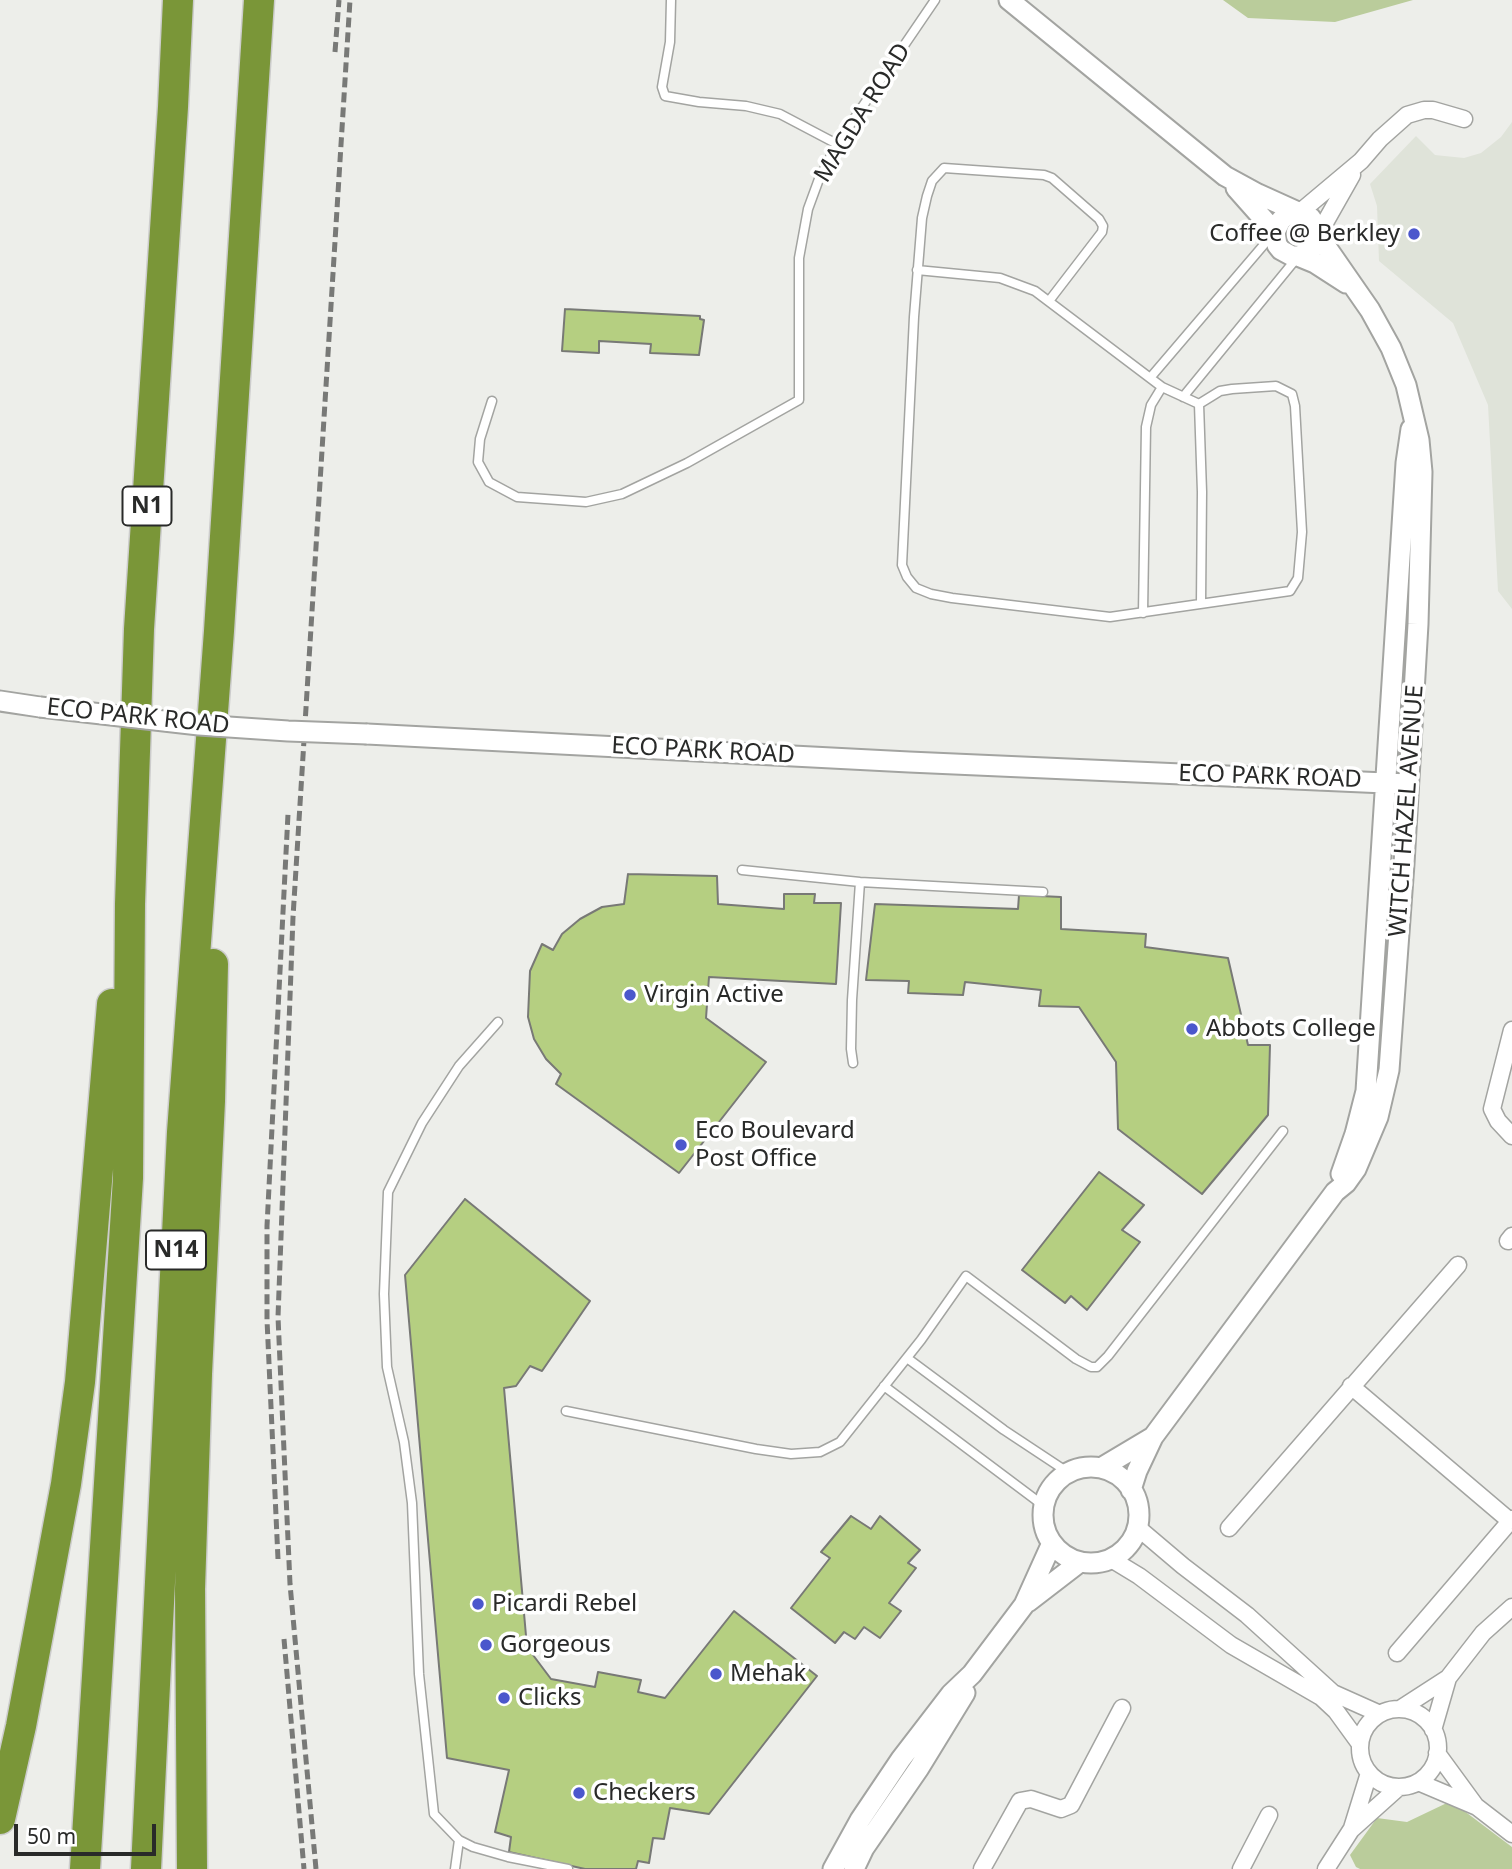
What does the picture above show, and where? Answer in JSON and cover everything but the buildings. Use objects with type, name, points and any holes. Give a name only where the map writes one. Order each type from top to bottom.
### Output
[{"type":"highway","name":"N1","points":[[130,904],[139,629],[178,0]]},
{"type":"highway","points":[[192,1869],[190,1589],[210,1101],[219,631],[259,0]]},
{"type":"highway","name":"N14","points":[[146,1869],[182,1132],[219,631]]},
{"type":"highway","points":[[0,1819],[21,1726],[66,1484],[78,1395],[114,973],[130,904]]},
{"type":"highway","name":"N14","points":[[86,1869],[128,1178],[130,904]]},
{"type":"highway","points":[[0,1787],[21,1726]]},
{"type":"street","points":[[1009,0],[1225,176],[1275,232]]},
{"type":"street","points":[[1361,161],[1318,235],[1314,247],[1298,256],[1281,250],[1275,238],[1281,220],[1298,213],[1361,161],[1397,123],[1414,112],[1433,110],[1464,119]]},
{"type":"street","points":[[1225,176],[1311,218],[1318,235]]},
{"type":"street","name":"WITCH HAZEL AVENUE","points":[[1132,1490],[1137,1471],[1153,1437],[1335,1192],[1346,1183],[1365,1150],[1387,1083],[1392,1048],[1408,783],[1423,499],[1421,453],[1406,385],[1391,348],[1318,235]]},
{"type":"street","name":"WITCH HAZEL AVENUE","points":[[1298,256],[1315,263],[1357,292]]},
{"type":"street","name":"WITCH HAZEL AVENUE","points":[[1335,1192],[1366,1091],[1406,463],[1413,417]]},
{"type":"street","name":"ECO PARK ROAD","points":[[0,701],[199,724],[367,734],[909,762],[1408,783]]},
{"type":"street","points":[[1512,1030],[1492,1109],[1498,1121],[1512,1136]]},
{"type":"street","points":[[1229,1528],[1458,1265]]},
{"type":"street","points":[[1351,1386],[1511,1520],[1397,1653]]},
{"type":"street","name":"WITCH HAZEL AVENUE","points":[[1101,1468],[1153,1437]]},
{"type":"street","points":[[1085,1468],[1101,1468],[1113,1473],[1132,1490],[1138,1508],[1137,1527],[1132,1540],[1123,1551],[1111,1559],[1080,1562],[1060,1552],[1046,1532],[1044,1506],[1049,1492],[1069,1473],[1085,1468]]},
{"type":"street","points":[[1137,1527],[1247,1615],[1333,1693],[1380,1714]]},
{"type":"street","points":[[833,1869],[860,1820],[901,1759],[951,1694],[972,1674],[1024,1605],[1052,1543]]},
{"type":"street","points":[[1111,1559],[1139,1576],[1231,1645],[1321,1697],[1336,1711],[1360,1744]]},
{"type":"street","points":[[1024,1605],[1080,1562]]},
{"type":"street","points":[[1399,1787],[1377,1781],[1363,1764],[1360,1744],[1366,1726],[1380,1714],[1400,1709],[1448,1678],[1483,1633],[1512,1607]]},
{"type":"street","points":[[854,1869],[864,1848],[964,1696],[972,1674]]},
{"type":"street","points":[[1448,1678],[1433,1730],[1437,1753],[1476,1807]]},
{"type":"street","points":[[982,1869],[1020,1801],[1031,1799],[1061,1809],[1071,1805],[1122,1708]]},
{"type":"street","points":[[1400,1709],[1420,1715],[1433,1730]]},
{"type":"street","points":[[1326,1869],[1352,1830],[1399,1787],[1418,1782],[1431,1770],[1437,1753]]},
{"type":"street","points":[[1352,1830],[1368,1773]]},
{"type":"street","points":[[1418,1782],[1476,1807],[1512,1834]]},
{"type":"street","points":[[1241,1869],[1269,1815]]},
{"type":"lane","points":[[671,0],[670,42],[662,87],[665,96],[746,106],[780,114],[838,144]]},
{"type":"lane","name":"MAGDA ROAD","points":[[492,401],[480,439],[478,462],[489,482],[517,496],[586,502],[633,489],[687,463],[799,400],[797,366],[800,242],[808,209],[825,166],[838,144],[935,0]]},
{"type":"lane","points":[[1049,301],[1102,232],[1103,226],[1099,219],[1058,181],[1044,175],[944,168],[932,181],[927,197],[917,270],[902,565],[916,589],[941,596],[1110,617],[1290,591],[1298,578],[1303,532],[1292,394],[1276,386],[1232,389],[1220,391],[1199,404]]},
{"type":"lane","points":[[1150,378],[1275,232]]},
{"type":"lane","points":[[1183,397],[1298,256]]},
{"type":"lane","points":[[917,270],[1000,278],[1035,290],[1162,387],[1199,404]]},
{"type":"lane","points":[[1143,613],[1146,427],[1151,405],[1162,387]]},
{"type":"lane","points":[[1199,404],[1202,492],[1201,603]]},
{"type":"lane","points":[[742,870],[860,881],[1043,892]]},
{"type":"lane","points":[[853,1063],[852,1000],[860,881]]},
{"type":"lane","points":[[498,1022],[459,1066],[422,1123],[388,1192],[384,1294],[387,1367],[404,1441],[412,1503],[419,1674],[434,1814],[459,1840],[508,1857],[568,1869]]},
{"type":"lane","points":[[566,1411],[756,1449],[791,1454],[820,1452],[840,1442],[907,1358],[966,1276],[1076,1359],[1091,1367],[1100,1365],[1283,1131]]},
{"type":"lane","points":[[907,1358],[1004,1430],[1069,1473]]},
{"type":"lane","points":[[884,1386],[1044,1506]]},
{"type":"lane","points":[[455,1869],[459,1840]]},
{"type":"shaded area","points":[[1512,122],[1512,609],[1498,591],[1488,405],[1453,323],[1379,261],[1377,206],[1370,184],[1416,136],[1435,155],[1464,158],[1481,153],[1501,137]]},
{"type":"green space","points":[[1223,0],[1413,0],[1335,22],[1248,18]]},
{"type":"green space","points":[[1451,1801],[1512,1847],[1512,1869],[1356,1867],[1350,1855],[1377,1818],[1407,1822]]},
{"type":"railway","points":[[335,52],[339,0]]},
{"type":"railway","points":[[316,1869],[290,1584],[278,1317],[293,917],[350,0]]},
{"type":"railway","points":[[278,1559],[267,1320],[267,1226],[288,814]]},
{"type":"railway","points":[[284,1639],[304,1869]]},
{"type":"place","name":"Coffee @ Berkley","points":[[1414,234]]},
{"type":"place","name":"Virgin Active","points":[[630,995]]},
{"type":"place","name":"Abbots College","points":[[1192,1029]]},
{"type":"place","name":"Eco Boulevard Post Office","points":[[681,1145]]},
{"type":"place","name":"Picardi Rebel","points":[[478,1604]]},
{"type":"place","name":"Gorgeous","points":[[486,1645]]},
{"type":"place","name":"Mehak","points":[[716,1674]]},
{"type":"place","name":"Clicks","points":[[504,1698]]},
{"type":"place","name":"Checkers","points":[[579,1793]]}]
